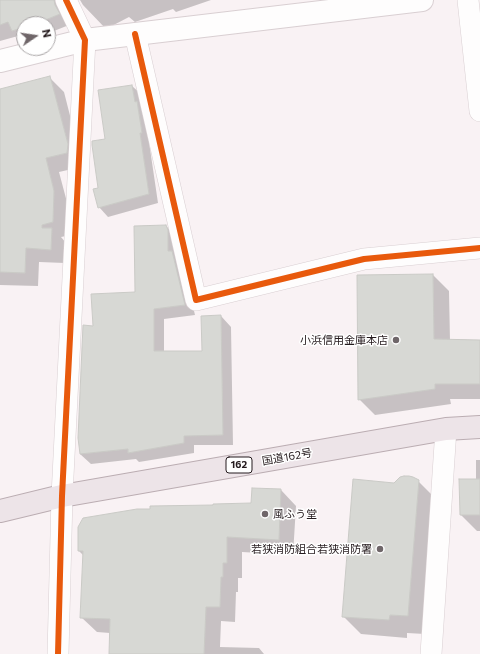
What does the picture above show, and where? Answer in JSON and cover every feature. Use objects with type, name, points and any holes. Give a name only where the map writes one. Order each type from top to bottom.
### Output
[{"type":"highway","name":"国道162号","points":[[0,511],[62,496],[446,429],[480,427]]},
{"type":"street","points":[[58,654],[62,496],[85,40],[66,0]]},
{"type":"street","points":[[0,61],[85,40],[422,0]]},
{"type":"street","points":[[468,0],[480,111]]},
{"type":"street","points":[[135,34],[196,300],[364,259],[480,248]]},
{"type":"street","points":[[431,654],[446,429]]},
{"type":"building","points":[[0,0],[54,0],[60,14],[55,16],[16,16],[16,30],[12,31],[8,22],[0,25]]},
{"type":"building","points":[[50,76],[68,144],[67,153],[46,158],[54,191],[53,222],[42,225],[42,228],[52,228],[51,250],[26,248],[25,273],[0,272],[0,89]]},
{"type":"building","points":[[132,85],[135,102],[137,101],[142,133],[140,133],[149,194],[98,208],[93,189],[98,188],[92,141],[105,139],[98,90]]},
{"type":"building","points":[[166,225],[168,230],[168,251],[172,251],[185,305],[154,309],[154,351],[202,351],[201,316],[221,315],[223,435],[184,436],[184,443],[128,453],[128,449],[80,454],[78,438],[83,325],[93,326],[91,294],[135,292],[134,226]]},
{"type":"building","name":"小浜信用金庫本店","points":[[433,274],[434,339],[480,340],[480,384],[435,384],[435,389],[358,400],[357,275]]},
{"type":"building","name":"若狭消防組合若狭消防署","points":[[400,477],[413,477],[419,480],[408,616],[390,615],[389,620],[342,617],[353,479],[394,483]]},
{"type":"building","points":[[459,479],[480,479],[480,515],[460,515]]},
{"type":"building","points":[[252,488],[281,489],[279,540],[227,537],[227,563],[223,563],[220,607],[206,607],[204,654],[109,654],[110,619],[80,618],[83,551],[78,551],[78,527],[83,518],[137,509],[150,509],[150,506],[251,503]]},
{"type":"cycle path","points":[[58,654],[62,496],[85,40],[66,0]]},
{"type":"cycle path","points":[[135,34],[196,300],[364,259],[480,248]]},
{"type":"place","name":"小浜信用金庫本店","points":[[396,340]]},
{"type":"place","name":"風ふう堂","points":[[265,514]]},
{"type":"place","name":"若狭消防組合若狭消防署","points":[[380,549]]}]
